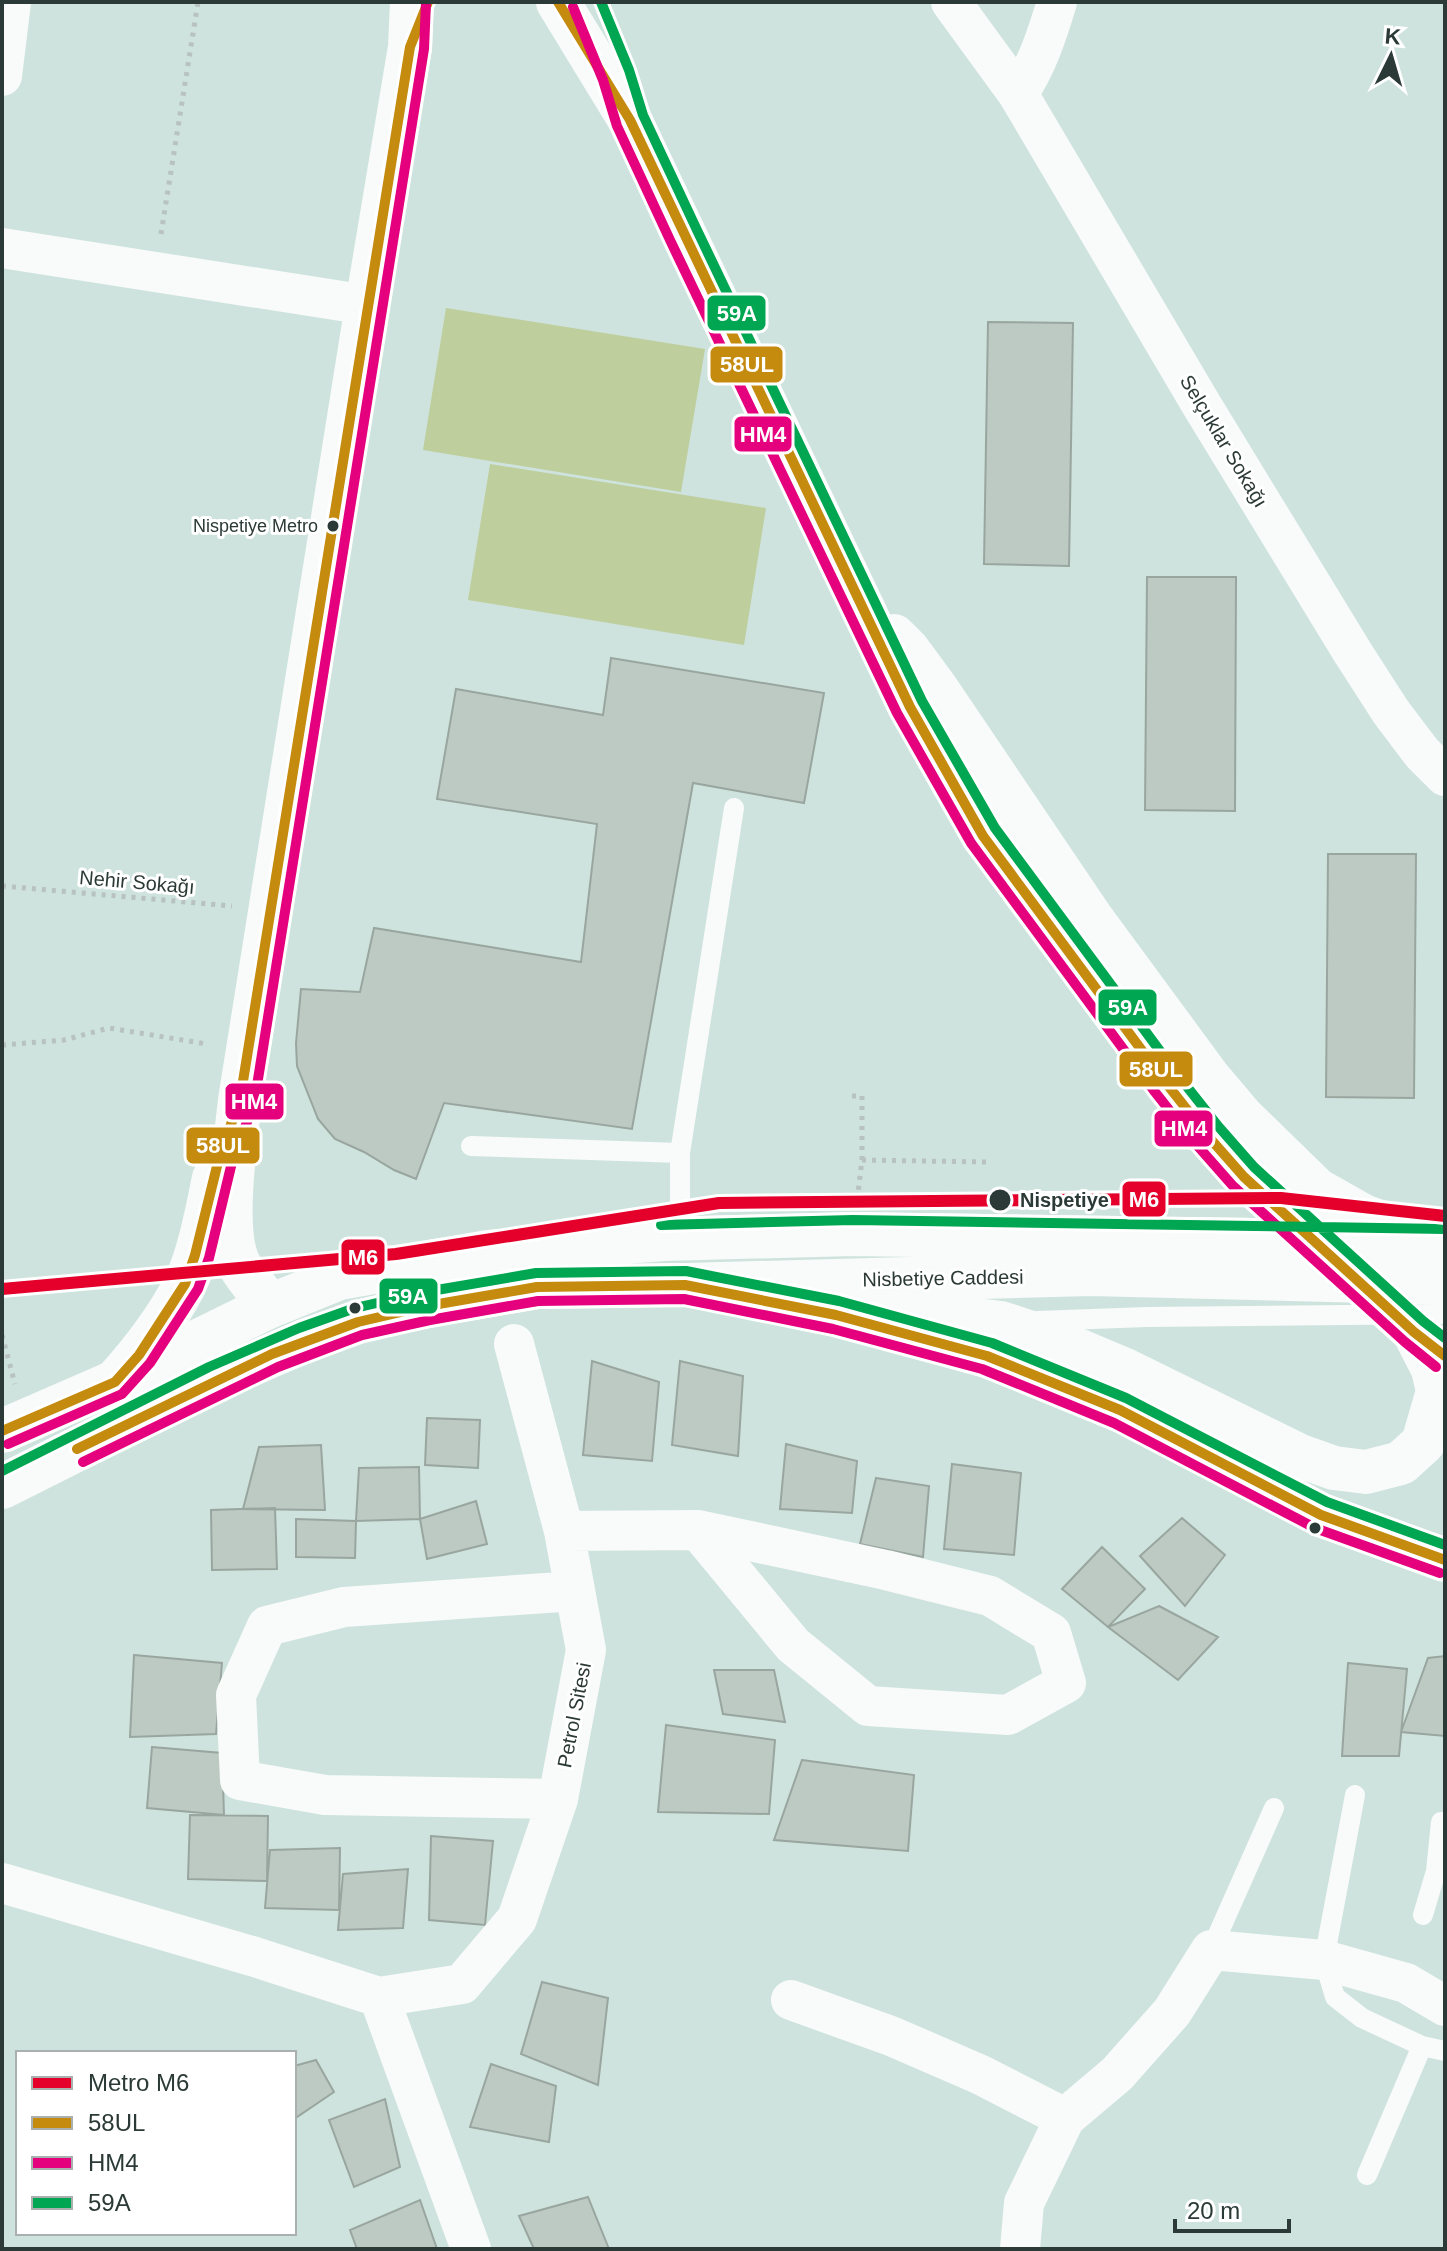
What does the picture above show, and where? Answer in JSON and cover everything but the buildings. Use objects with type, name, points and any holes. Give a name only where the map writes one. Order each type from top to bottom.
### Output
[{"type":"main road","points":[[305,1341],[270,1306],[240,1267],[230,1234],[233,1171],[240,1100],[270,909],[410,47],[412,2]]},
{"type":"main road","points":[[410,47],[428,2]]},
{"type":"main road","points":[[558,2],[630,120],[910,707],[983,836],[1157,1071],[1244,1177],[1435,1334],[1433,1369],[1438,1391],[1423,1443],[1401,1463],[1366,1472],[1334,1468],[1300,1456],[1125,1370],[1061,1343],[1001,1323],[685,1285]]},
{"type":"main road","points":[[586,2],[616,75],[630,120]]},
{"type":"main road","points":[[859,600],[908,650],[1092,919],[1209,1078],[1242,1117],[1317,1190],[1363,1216],[1443,1246]]},
{"type":"main road","points":[[115,1382],[139,1355],[185,1284],[220,1154],[240,1100]]},
{"type":"main road","name":"Nisbetiye Caddesi","points":[[2,1431],[115,1382],[270,1306],[339,1278],[488,1252],[680,1239],[853,1234],[1443,1246]]},
{"type":"main road","name":"Nisbetiye Caddesi","points":[[2,1487],[215,1380],[305,1341],[358,1322],[427,1306],[537,1287],[1090,1274],[1443,1246]]},
{"type":"main road","points":[[685,1285],[836,1315],[987,1356],[1120,1410],[1321,1515],[1445,1560]]},
{"type":"street","points":[[2,76],[11,2]]},
{"type":"street","name":"Selçuklar Sokağı","points":[[951,2],[1018,94],[1193,391],[1353,653],[1391,712],[1422,753],[1445,776]]},
{"type":"street","points":[[1018,94],[1030,77],[1044,46],[1057,2]]},
{"type":"street","points":[[2,248],[367,305]]},
{"type":"street","name":"Petrol Sitesi","points":[[2,1883],[379,1997],[462,1984],[517,1919],[558,1799],[586,1650],[564,1531],[514,1344]]},
{"type":"street","points":[[564,1531],[698,1530],[886,1570],[990,1596],[1051,1633],[1066,1683],[1008,1715],[868,1706],[793,1645],[698,1530]]},
{"type":"street","points":[[558,1799],[325,1795],[240,1780],[236,1695],[267,1626],[344,1607],[575,1591]]},
{"type":"street","points":[[1020,2249],[1024,2203],[1065,2118],[1117,2074],[1172,2012],[1211,1950],[1324,1960],[1406,1983],[1444,2001]]},
{"type":"street","points":[[379,1997],[471,2249]]},
{"type":"street","points":[[791,2000],[891,2036],[981,2075],[1065,2118]]},
{"type":"lane","points":[[680,1239],[680,1153],[734,808]]},
{"type":"lane","points":[[471,1146],[680,1153]]},
{"type":"lane","points":[[1001,1323],[1147,1317],[1435,1334]]},
{"type":"lane","points":[[1355,1795],[1324,1960],[1335,1997],[1362,2018],[1422,2046],[1445,2051]]},
{"type":"lane","points":[[1211,1950],[1274,1808]]},
{"type":"lane","points":[[1423,1915],[1440,1872],[1441,1822]]},
{"type":"lane","points":[[1367,2175],[1422,2046]]},
{"type":"path","points":[[155,273],[198,2]]},
{"type":"path","name":"Nehir Sokağı","points":[[2,886],[270,909]]},
{"type":"path","points":[[2,1045],[64,1040],[109,1028],[248,1050]]},
{"type":"path","points":[[852,1096],[862,1096],[862,1160],[853,1234]]},
{"type":"path","points":[[862,1160],[986,1162]]},
{"type":"green space","points":[[446,308],[705,349],[681,492],[423,450]]},
{"type":"green space","points":[[490,464],[766,508],[744,645],[468,600]]},
{"type":"metro line","name":"M6","points":[[2,1289],[396,1254],[719,1203],[1281,1198],[1445,1216]]},
{"type":"transit line","name":"58UL","points":[[2,1431],[115,1382],[139,1355],[185,1284],[195,1255],[220,1154],[240,1100],[410,47],[428,2]]},
{"type":"transit line","name":"58UL","points":[[558,2],[630,120],[910,707],[983,836],[1166,1083],[1244,1177],[1414,1332],[1445,1356]]},
{"type":"transit line","name":"59A","points":[[601,2],[629,70],[643,115],[696,228],[922,701],[995,828],[1177,1074],[1254,1167],[1445,1338]]},
{"type":"transit line","name":"HM4","points":[[8,1444],[122,1394],[150,1363],[198,1289],[209,1258],[233,1158],[254,1104],[424,49],[426,3]]},
{"type":"transit line","name":"HM4","points":[[573,7],[603,80],[617,126],[670,240],[897,713],[971,843],[1155,1092],[1233,1186],[1436,1367]]},
{"type":"transit line","name":"59A","points":[[661,1225],[853,1220],[1445,1229]]},
{"type":"transit line","name":"59A","points":[[2,1471],[209,1367],[299,1328],[355,1308],[425,1292],[536,1273],[686,1271],[839,1301],[992,1343],[1126,1398],[1327,1502],[1445,1545]]},
{"type":"transit line","name":"58UL","points":[[77,1449],[272,1354],[358,1322],[427,1306],[537,1287],[685,1285],[836,1315],[987,1356],[1120,1410],[1321,1515],[1445,1560]]},
{"type":"transit line","name":"HM4","points":[[83,1462],[278,1367],[362,1335],[538,1301],[684,1299],[833,1329],[982,1369],[1114,1423],[1315,1528],[1440,1573]]},
{"type":"place","name":"Nispetiye Metro","points":[[333,526]]},
{"type":"place","name":"Nispetiye","points":[[1000,1200]]}]
